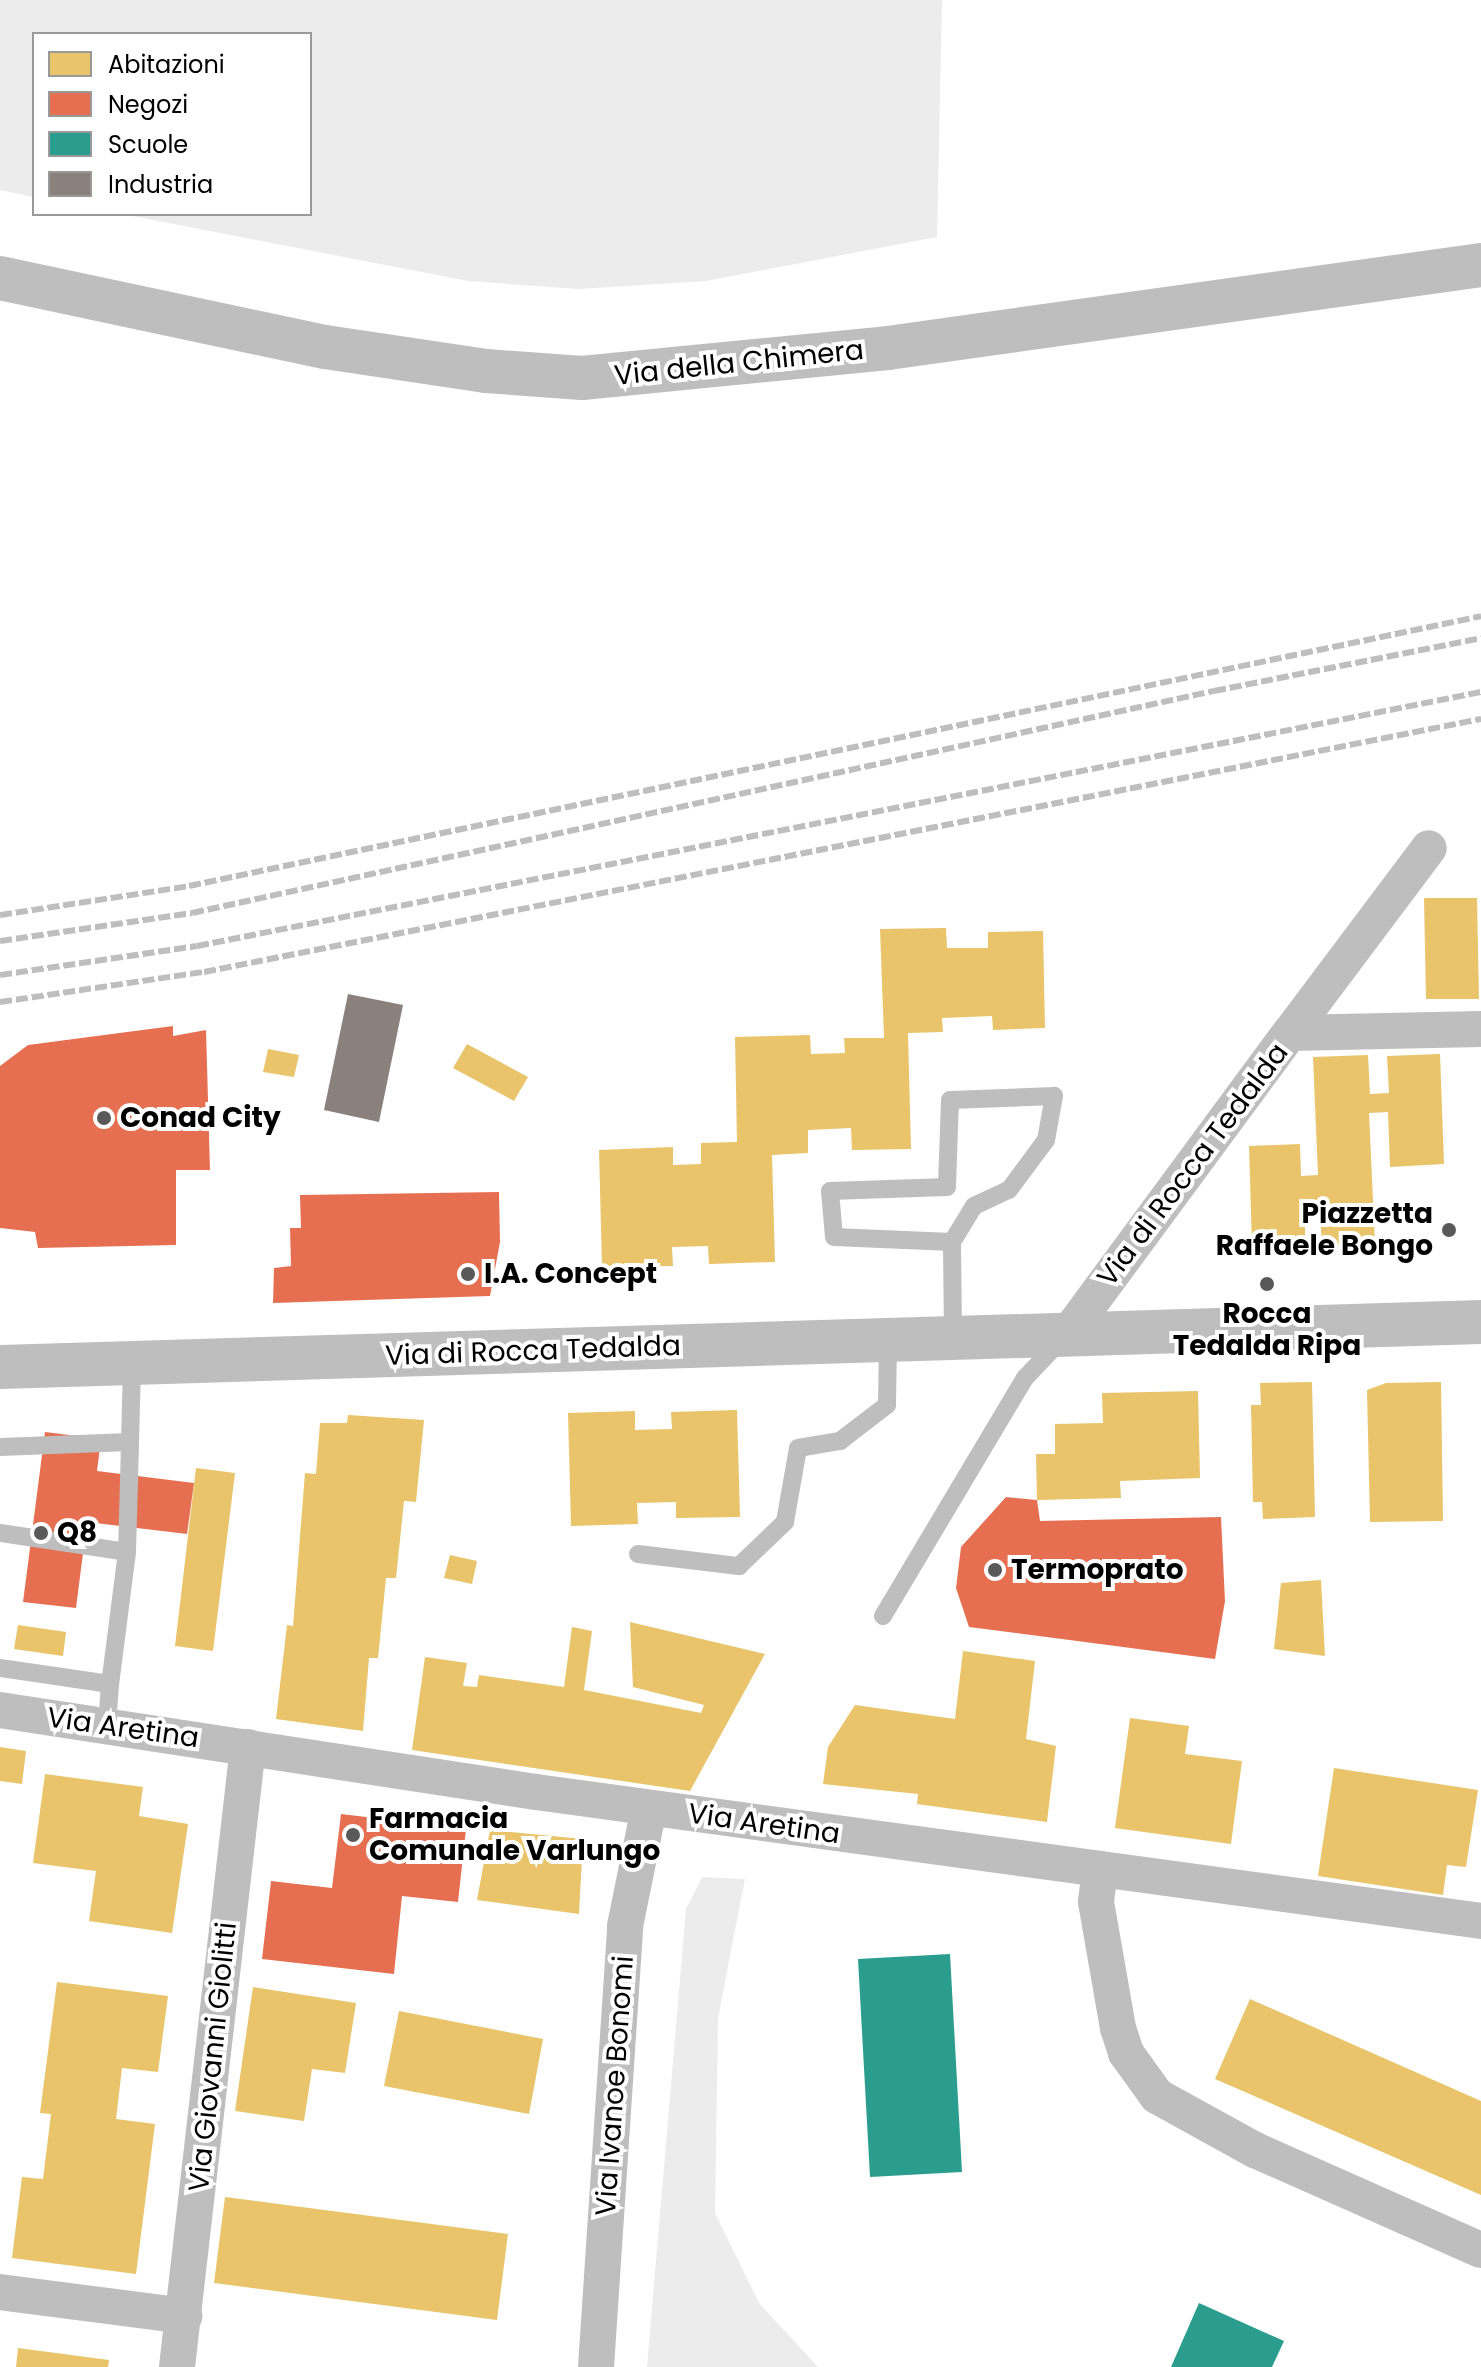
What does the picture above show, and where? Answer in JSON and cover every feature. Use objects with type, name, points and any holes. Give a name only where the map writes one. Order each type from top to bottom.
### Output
[{"type":"street","name":"Via della Chimera","points":[[0,278],[325,347],[498,372],[582,378],[888,348],[1481,265]]},
{"type":"street","points":[[1290,1033],[1429,848]]},
{"type":"street","name":"Via di Rocca Tedalda","points":[[1067,1335],[1290,1033],[1481,1029]]},
{"type":"street","name":"Via di Rocca Tedalda","points":[[0,1367],[1481,1322]]},
{"type":"street","name":"Via Aretina","points":[[0,1710],[649,1808],[1481,1921]]},
{"type":"street","name":"Via Giovanni Giolitti","points":[[177,2367],[248,1747]]},
{"type":"street","name":"Via Ivanoe Bonomi","points":[[596,2367],[625,1926],[649,1808]]},
{"type":"street","points":[[1100,1869],[1096,1902],[1118,2028],[1135,2067],[1157,2096],[1255,2150],[1481,2250]]},
{"type":"street","points":[[0,2292],[184,2316]]},
{"type":"lane","points":[[947,1187],[950,1100],[1054,1096],[1046,1140],[1009,1190],[974,1206],[952,1242],[953,1337]]},
{"type":"lane","points":[[952,1242],[834,1237],[830,1191],[947,1187],[974,1206]]},
{"type":"lane","points":[[883,1616],[1025,1378],[1067,1335]]},
{"type":"lane","points":[[638,1554],[739,1566],[785,1522],[798,1448],[840,1441],[887,1405],[888,1340]]},
{"type":"lane","points":[[107,1726],[127,1552],[132,1363]]},
{"type":"lane","points":[[0,1447],[130,1442]]},
{"type":"lane","points":[[0,1533],[127,1552]]},
{"type":"lane","points":[[0,1668],[110,1684]]},
{"type":"shaded area","points":[[0,0],[942,0],[937,237],[706,281],[578,289],[468,281],[132,216],[312,216],[312,32],[32,32],[32,197],[0,190]]},
{"type":"shaded area","points":[[702,1877],[745,1879],[718,2018],[715,2213],[759,2303],[818,2367],[647,2367],[686,1909]]},
{"type":"building: Abitazioni","points":[[1424,898],[1477,898],[1479,999],[1426,999]]},
{"type":"building: Abitazioni","points":[[946,928],[947,948],[988,948],[988,932],[1043,931],[1045,1028],[993,1030],[992,1016],[942,1018],[943,1032],[908,1033],[911,1149],[852,1150],[851,1128],[808,1130],[808,1153],[772,1155],[775,1262],[709,1264],[708,1246],[672,1247],[673,1266],[602,1267],[599,1150],[673,1147],[673,1165],[701,1164],[701,1143],[737,1142],[735,1037],[810,1035],[811,1054],[845,1053],[844,1038],[884,1038],[880,929]]},
{"type":"building: Abitazioni","points":[[467,1044],[528,1077],[514,1101],[453,1068]]},
{"type":"building: Abitazioni","points":[[268,1049],[299,1055],[294,1077],[263,1072]]},
{"type":"building: Abitazioni","points":[[1440,1054],[1444,1164],[1390,1167],[1388,1112],[1369,1113],[1375,1244],[1322,1246],[1320,1212],[1305,1212],[1305,1244],[1252,1246],[1249,1146],[1300,1144],[1301,1176],[1318,1175],[1313,1057],[1368,1055],[1370,1094],[1389,1093],[1387,1056]]},
{"type":"building: Abitazioni","points":[[1312,1382],[1315,1517],[1263,1519],[1262,1502],[1253,1502],[1251,1405],[1261,1405],[1260,1383]]},
{"type":"building: Abitazioni","points":[[1441,1382],[1443,1521],[1370,1522],[1367,1390],[1386,1383]]},
{"type":"building: Abitazioni","points":[[1198,1391],[1200,1478],[1120,1481],[1121,1498],[1037,1500],[1036,1454],[1055,1454],[1055,1424],[1103,1423],[1102,1393]]},
{"type":"building: Abitazioni","points":[[737,1410],[740,1517],[676,1518],[676,1502],[637,1503],[638,1524],[571,1526],[568,1413],[635,1411],[635,1430],[672,1429],[671,1412]]},
{"type":"building: Abitazioni","points":[[348,1415],[424,1420],[416,1502],[404,1501],[396,1578],[386,1578],[378,1658],[369,1658],[363,1731],[276,1719],[287,1625],[293,1626],[305,1473],[316,1474],[320,1423],[347,1423]]},
{"type":"building: Abitazioni","points":[[196,1468],[235,1473],[213,1651],[175,1646]]},
{"type":"building: Abitazioni","points":[[450,1555],[477,1561],[472,1584],[444,1578]]},
{"type":"building: Abitazioni","points":[[1321,1580],[1325,1656],[1274,1649],[1281,1583]]},
{"type":"building: Abitazioni","points":[[630,1622],[765,1654],[690,1791],[412,1750],[425,1657],[467,1663],[463,1686],[477,1687],[479,1675],[564,1687],[572,1627],[592,1631],[584,1690],[701,1713],[704,1705],[633,1687]]},
{"type":"building: Abitazioni","points":[[18,1625],[66,1632],[63,1656],[14,1649]]},
{"type":"building: Abitazioni","points":[[963,1651],[1035,1661],[1026,1739],[1056,1746],[1047,1822],[917,1804],[918,1794],[823,1784],[828,1747],[855,1705],[955,1719]]},
{"type":"building: Abitazioni","points":[[1130,1718],[1189,1726],[1185,1754],[1242,1761],[1231,1844],[1115,1828]]},
{"type":"building: Abitazioni","points":[[0,1747],[26,1751],[22,1784],[0,1781]]},
{"type":"building: Abitazioni","points":[[1334,1768],[1478,1790],[1466,1867],[1447,1865],[1443,1895],[1318,1876]]},
{"type":"building: Abitazioni","points":[[45,1774],[143,1787],[139,1816],[188,1824],[172,1933],[89,1921],[96,1871],[33,1863]]},
{"type":"building: Abitazioni","points":[[490,1830],[583,1839],[579,1914],[477,1900]]},
{"type":"building: Abitazioni","points":[[57,1982],[168,1996],[158,2072],[122,2068],[116,2119],[155,2124],[136,2274],[12,2258],[22,2177],[43,2179],[51,2114],[40,2113]]},
{"type":"building: Abitazioni","points":[[253,1987],[356,2003],[345,2073],[312,2069],[304,2121],[235,2111]]},
{"type":"building: Abitazioni","points":[[1250,1999],[1481,2101],[1481,2195],[1215,2079]]},
{"type":"building: Abitazioni","points":[[399,2011],[543,2039],[529,2114],[384,2086]]},
{"type":"building: Abitazioni","points":[[225,2197],[508,2234],[497,2320],[214,2283]]},
{"type":"building: Abitazioni","points":[[18,2348],[109,2360],[108,2367],[16,2367]]},
{"type":"building: Negozi","name":"Conad City","points":[[173,1026],[173,1036],[206,1030],[210,1170],[176,1170],[176,1245],[38,1248],[35,1232],[0,1228],[0,1066],[28,1045]]},
{"type":"building: Negozi","points":[[499,1192],[500,1242],[490,1296],[273,1303],[274,1268],[291,1266],[290,1228],[301,1228],[300,1195]]},
{"type":"building: Negozi","points":[[45,1432],[101,1439],[97,1471],[194,1483],[187,1534],[87,1522],[76,1608],[23,1602]]},
{"type":"building: Negozi","points":[[1006,1497],[1037,1500],[1040,1521],[1221,1517],[1225,1601],[1215,1659],[969,1627],[956,1588],[961,1547]]},
{"type":"building: Negozi","points":[[341,1814],[466,1829],[458,1902],[402,1896],[394,1974],[262,1959],[271,1881],[332,1888]]},
{"type":"building: Scuole","points":[[950,1954],[962,2172],[870,2177],[858,1959]]},
{"type":"building: Scuole","points":[[1199,2303],[1284,2341],[1272,2367],[1171,2367]]},
{"type":"building: Industria","points":[[348,994],[403,1005],[379,1122],[324,1110]]},
{"type":"railway","points":[[0,915],[189,886],[1481,616]]},
{"type":"railway","points":[[0,941],[192,913],[1214,691],[1481,638]]},
{"type":"railway","points":[[0,975],[197,946],[1481,692]]},
{"type":"railway","points":[[0,1002],[204,972],[1481,719]]},
{"type":"place","name":"Conad City","points":[[104,1118]]},
{"type":"place","name":"Piazzetta Raffaele Bongo","points":[[1449,1230]]},
{"type":"place","name":"I.A. Concept","points":[[468,1274]]},
{"type":"place","name":"Rocca Tedalda Ripa","points":[[1267,1284]]},
{"type":"place","name":"Q8","points":[[41,1533]]},
{"type":"place","name":"Termoprato","points":[[995,1570]]},
{"type":"place","name":"Farmacia Comunale Varlungo","points":[[353,1835]]}]
